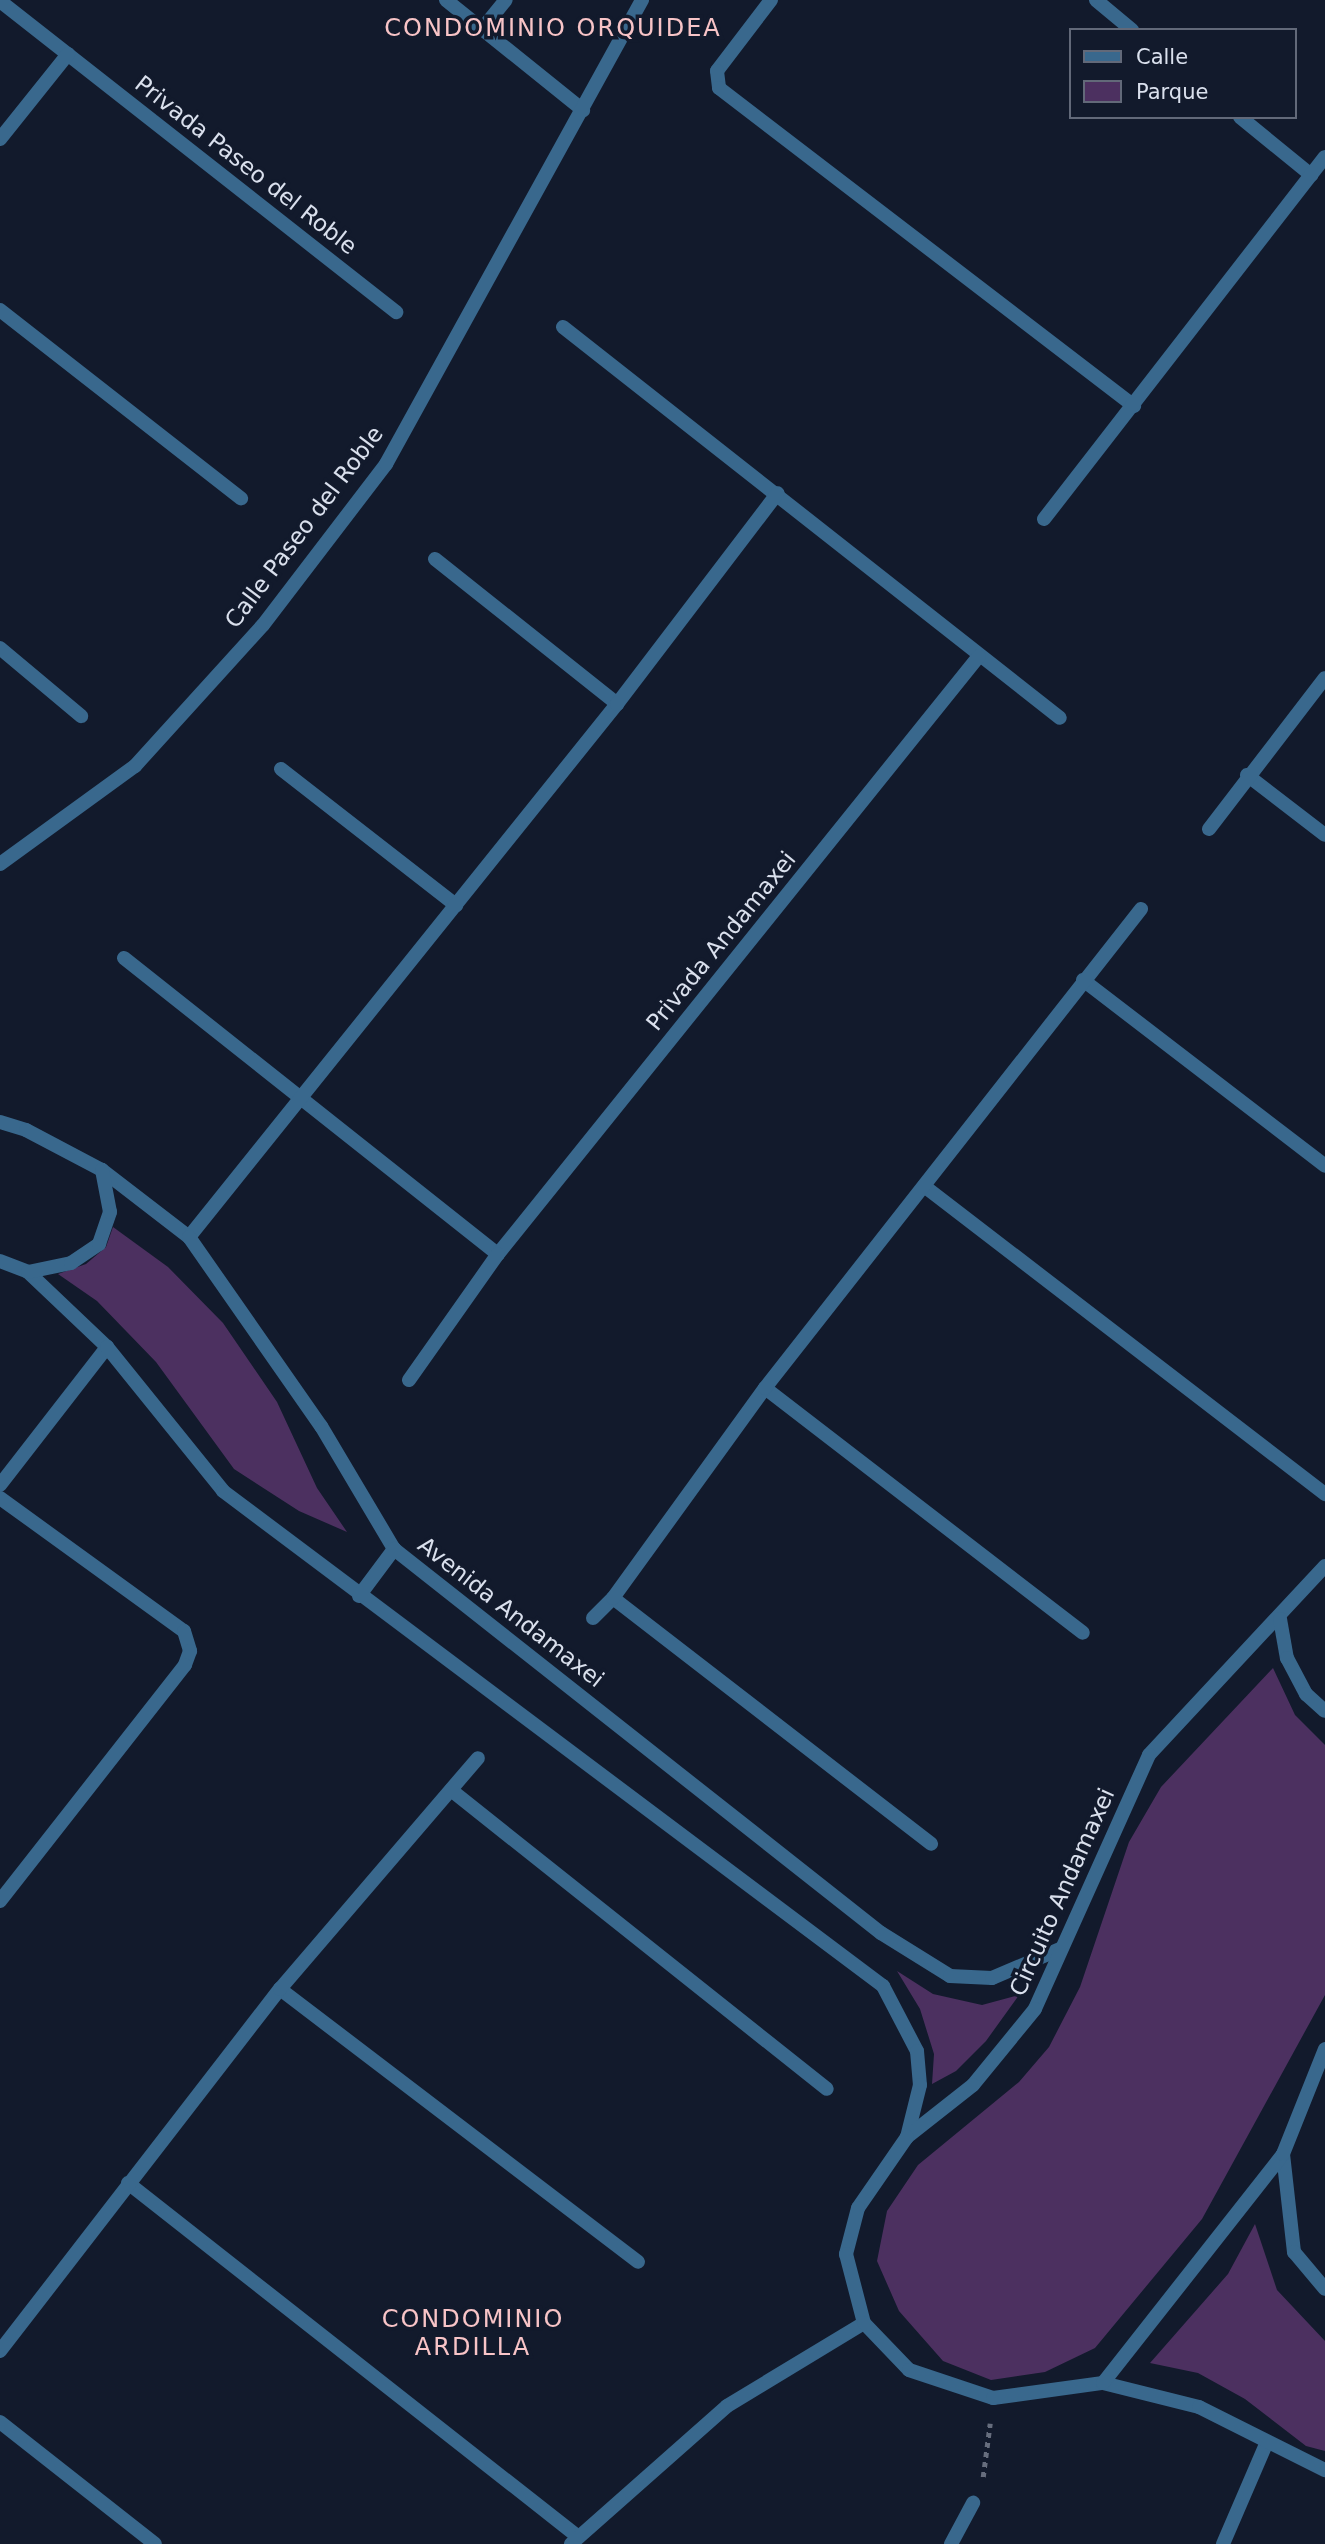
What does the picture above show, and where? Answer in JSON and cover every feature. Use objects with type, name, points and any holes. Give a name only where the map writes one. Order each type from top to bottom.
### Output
[{"type":"street","points":[[446,0],[583,110]]},
{"type":"street","points":[[483,28],[506,0]]},
{"type":"street","name":"Calle Paseo del Roble","points":[[0,864],[135,766],[263,625],[386,464],[642,0]]},
{"type":"street","points":[[771,0],[717,71],[719,88],[1133,406]]},
{"type":"street","points":[[1096,0],[1130,28]]},
{"type":"street","name":"Privada Paseo del Roble","points":[[0,1],[396,312]]},
{"type":"street","points":[[0,139],[68,54]]},
{"type":"street","points":[[1242,119],[1311,175]]},
{"type":"street","points":[[1044,519],[1325,157]]},
{"type":"street","points":[[0,310],[241,498]]},
{"type":"street","points":[[562,327],[1060,718]]},
{"type":"street","points":[[189,1237],[302,1100],[617,704],[778,494]]},
{"type":"street","points":[[435,559],[617,704]]},
{"type":"street","points":[[0,648],[81,716]]},
{"type":"street","name":"Privada Andamaxei","points":[[409,1380],[498,1254],[979,656]]},
{"type":"street","points":[[1209,828],[1247,775],[1325,678]]},
{"type":"street","points":[[281,769],[456,905]]},
{"type":"street","points":[[1247,775],[1325,835]]},
{"type":"street","points":[[593,1618],[613,1598],[765,1388],[1141,909]]},
{"type":"street","points":[[124,958],[498,1254]]},
{"type":"street","points":[[1083,980],[1325,1166]]},
{"type":"street","name":"Avenida Andamaxei","points":[[0,1122],[26,1130],[102,1170],[189,1237],[321,1426],[394,1549],[881,1933],[950,1976],[992,1978],[1060,1949]]},
{"type":"street","points":[[28,1272],[71,1263],[99,1244],[110,1212],[102,1170]]},
{"type":"street","points":[[925,1186],[1325,1494]]},
{"type":"street","points":[[0,1261],[28,1272],[107,1347],[223,1490],[359,1596],[883,1986],[917,2051],[920,2085],[906,2137]]},
{"type":"street","points":[[0,1485],[107,1347]]},
{"type":"street","points":[[765,1388],[1083,1633]]},
{"type":"street","points":[[0,1498],[184,1631],[190,1651],[185,1665],[0,1901]]},
{"type":"street","points":[[359,1596],[394,1549]]},
{"type":"street","name":"Circuito Andamaxei","points":[[1103,2383],[993,2398],[909,2370],[864,2323],[846,2254],[858,2208],[906,2137],[973,2085],[1035,2009],[1149,1755],[1280,1619],[1325,1566]]},
{"type":"street","points":[[613,1598],[931,1844]]},
{"type":"street","points":[[1280,1619],[1287,1658],[1306,1694],[1325,1711]]},
{"type":"street","points":[[0,2350],[280,1989],[478,1758]]},
{"type":"street","points":[[451,1790],[827,2089]]},
{"type":"street","points":[[280,1989],[638,2262]]},
{"type":"street","points":[[1325,2049],[1283,2154],[1103,2383],[1199,2407],[1325,2470]]},
{"type":"street","points":[[1283,2154],[1294,2252],[1325,2289]]},
{"type":"street","points":[[128,2183],[574,2540],[727,2406],[864,2323]]},
{"type":"street","points":[[0,2422],[155,2544]]},
{"type":"street","points":[[1223,2544],[1267,2442]]},
{"type":"street","points":[[951,2544],[973,2503]]},
{"type":"path","points":[[973,2503],[982,2480],[993,2398]]},
{"type":"green space","points":[[113,1227],[168,1267],[223,1323],[277,1402],[317,1488],[347,1532],[299,1511],[234,1469],[156,1362],[97,1301],[58,1274],[86,1264],[106,1247]]},
{"type":"green space","points":[[1273,1668],[1295,1715],[1325,1745],[1325,1995],[1202,2219],[1095,2348],[1045,2372],[991,2380],[943,2361],[899,2311],[877,2261],[887,2211],[918,2165],[1019,2082],[1049,2047],[1080,1987],[1129,1842],[1161,1787]]},
{"type":"green space","points":[[897,1971],[933,1994],[982,2005],[1019,1995],[986,2041],[956,2071],[932,2084],[934,2054],[920,2009]]},
{"type":"green space","points":[[1255,2224],[1277,2290],[1325,2341],[1325,2451],[1306,2446],[1245,2399],[1198,2373],[1150,2363],[1228,2274]]},
{"type":"district","name":"CONDOMINIO ORQUIDEA","points":[[553,29]]},
{"type":"district","name":"CONDOMINIO ARDILLA","points":[[473,2334]]}]
